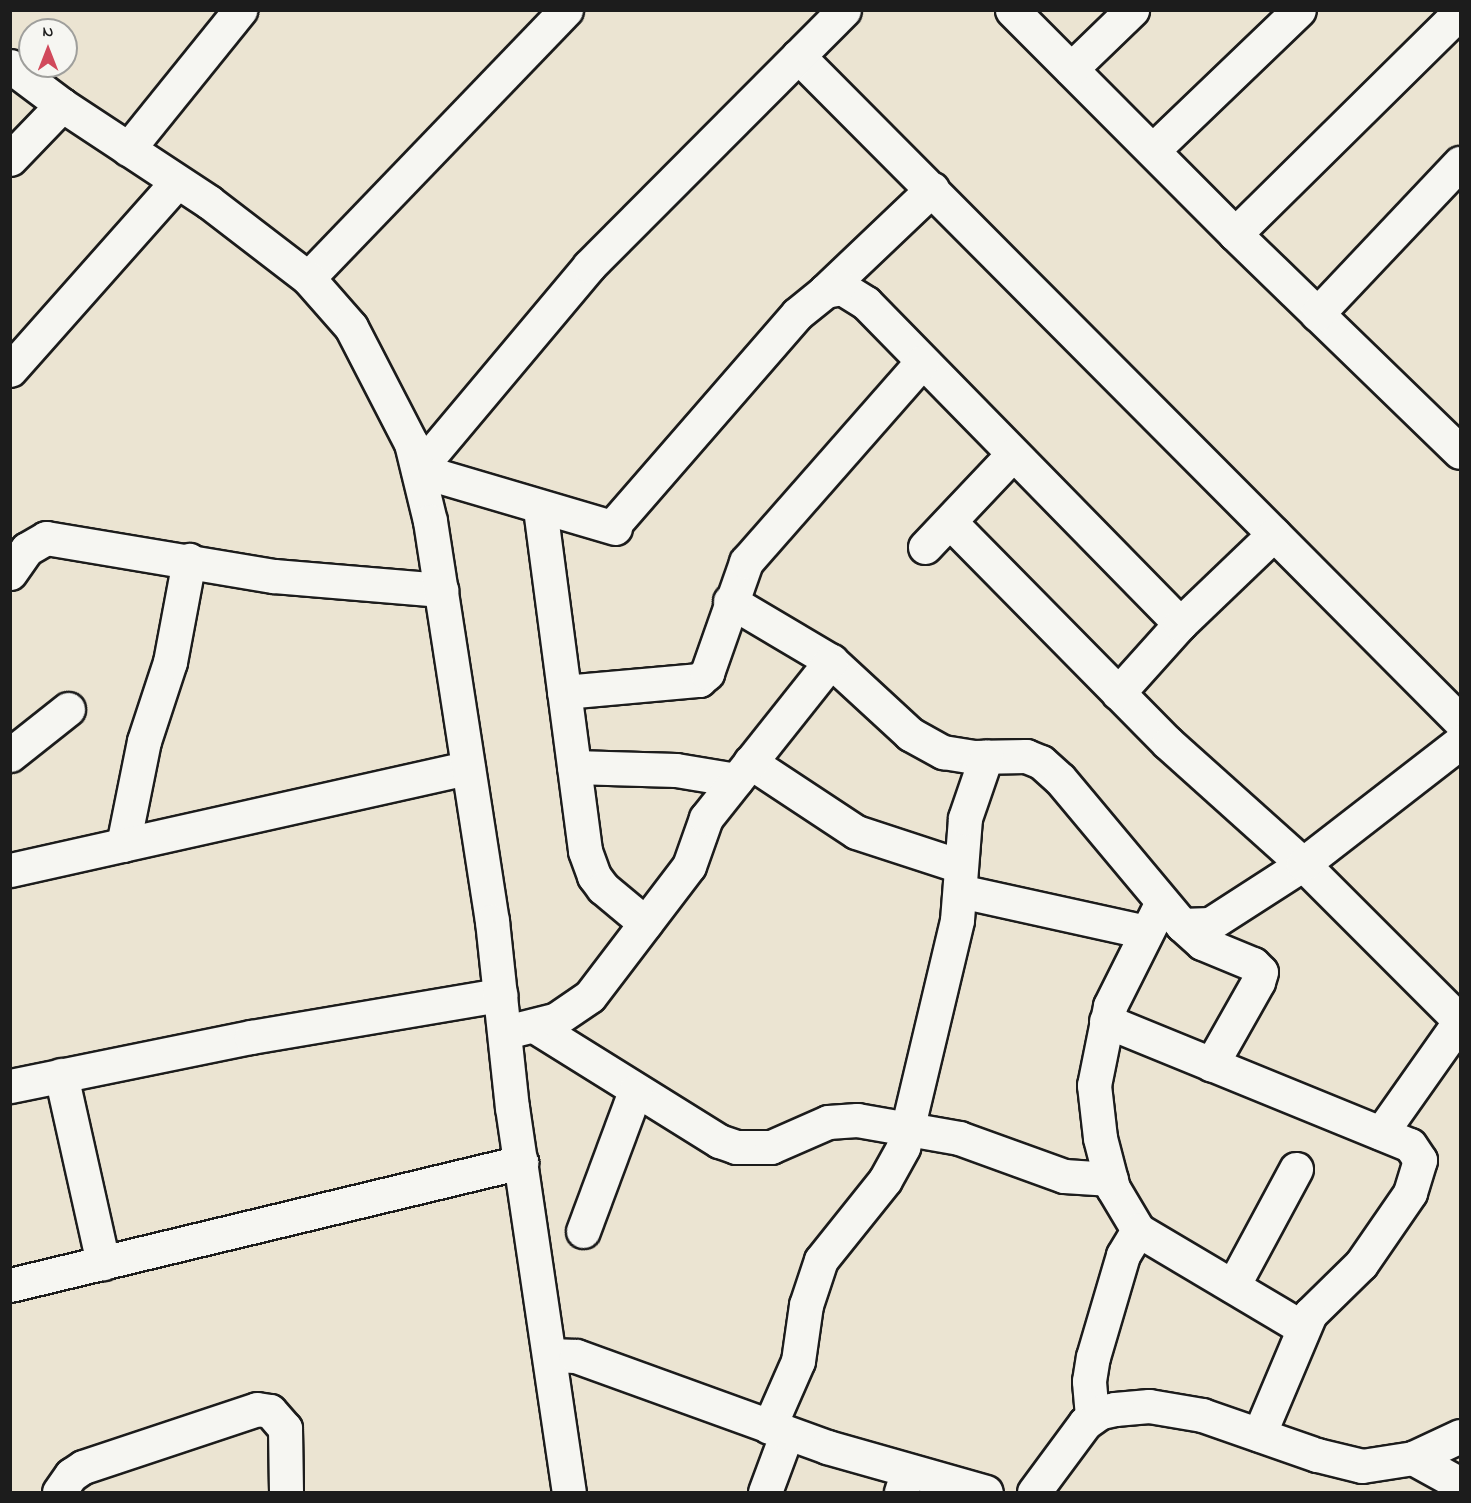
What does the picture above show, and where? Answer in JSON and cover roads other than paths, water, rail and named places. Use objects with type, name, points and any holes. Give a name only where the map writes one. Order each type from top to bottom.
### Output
[{"type":"street","points":[[128,149],[240,10]]},
{"type":"street","points":[[308,278],[566,10]]},
{"type":"street","points":[[418,470],[589,266],[844,10]]},
{"type":"street","points":[[1012,10],[1235,234],[1461,452]]},
{"type":"street","points":[[1071,69],[1132,10]]},
{"type":"street","points":[[1153,150],[1299,10]]},
{"type":"street","points":[[1235,234],[1461,12]]},
{"type":"street","points":[[798,56],[1461,721]]},
{"type":"street","points":[[10,66],[62,105],[177,182],[308,278],[351,327],[389,395],[411,442],[418,470],[441,590],[500,995],[520,1028],[635,1091],[719,1141],[736,1147],[771,1147],[842,1120],[975,1143],[1064,1176],[1111,1179]]},
{"type":"street","points":[[10,159],[62,105]]},
{"type":"street","points":[[1317,314],[1461,163]]},
{"type":"street","points":[[10,370],[177,182]]},
{"type":"street","points":[[418,470],[616,524],[797,314],[825,291],[930,189]]},
{"type":"street","points":[[825,291],[842,288],[866,303],[1012,455],[1180,624]]},
{"type":"street","points":[[564,692],[699,680],[707,673],[730,601],[746,562],[758,545],[922,362]]},
{"type":"street","points":[[925,547],[1012,455]]},
{"type":"street","points":[[541,516],[580,829],[589,866],[603,888],[645,923]]},
{"type":"street","points":[[950,522],[1168,743],[1303,864],[1461,1021],[1381,1133]]},
{"type":"street","points":[[1118,693],[1180,624],[1274,534]]},
{"type":"street","points":[[10,573],[27,549],[46,538],[274,576],[441,590]]},
{"type":"street","points":[[123,845],[144,741],[170,662],[189,561]]},
{"type":"street","points":[[730,601],[831,661],[910,734],[943,752],[986,757],[1026,756],[1041,762],[1059,779],[1163,920],[1202,943],[1254,964],[1261,972],[1258,982],[1211,1065]]},
{"type":"street","points":[[520,1028],[572,1010],[590,996],[689,866],[706,819],[831,661]]},
{"type":"street","points":[[10,755],[68,709]]},
{"type":"street","points":[[574,767],[743,771],[856,832],[960,879],[1163,920],[1210,924],[1303,864],[1461,742]]},
{"type":"street","points":[[765,1492],[778,1430],[798,1361],[806,1305],[820,1260],[885,1180],[907,1130],[945,978],[960,879],[965,818],[986,757]]},
{"type":"street","points":[[10,870],[468,768]]},
{"type":"street","points":[[1163,920],[1118,986],[1106,1021],[1094,1085],[1100,1138],[1111,1179],[1138,1230],[1303,1328]]},
{"type":"street","points":[[10,1086],[250,1037],[500,995]]},
{"type":"street","points":[[1106,1021],[1410,1144],[1420,1160],[1415,1182],[1361,1264],[1320,1301],[1303,1328],[1259,1435]]},
{"type":"street","points":[[520,1028],[521,1162],[569,1492]]},
{"type":"street","points":[[62,1076],[103,1263]]},
{"type":"street","points":[[583,1231],[635,1091]]},
{"type":"street","points":[[10,1286],[521,1162]]},
{"type":"street","points":[[1233,1287],[1296,1168]]},
{"type":"street","points":[[1034,1492],[1092,1416],[1089,1382],[1093,1358],[1124,1255],[1138,1230]]},
{"type":"street","points":[[550,1354],[576,1356],[778,1430],[905,1482],[986,1492]]},
{"type":"street","points":[[1092,1416],[1149,1406],[1202,1415],[1362,1466],[1413,1458],[1461,1436]]},
{"type":"street","points":[[59,1492],[71,1475],[90,1464],[122,1457],[257,1409],[270,1411],[285,1428],[286,1492]]},
{"type":"street","points":[[1413,1458],[1461,1484]]}]
